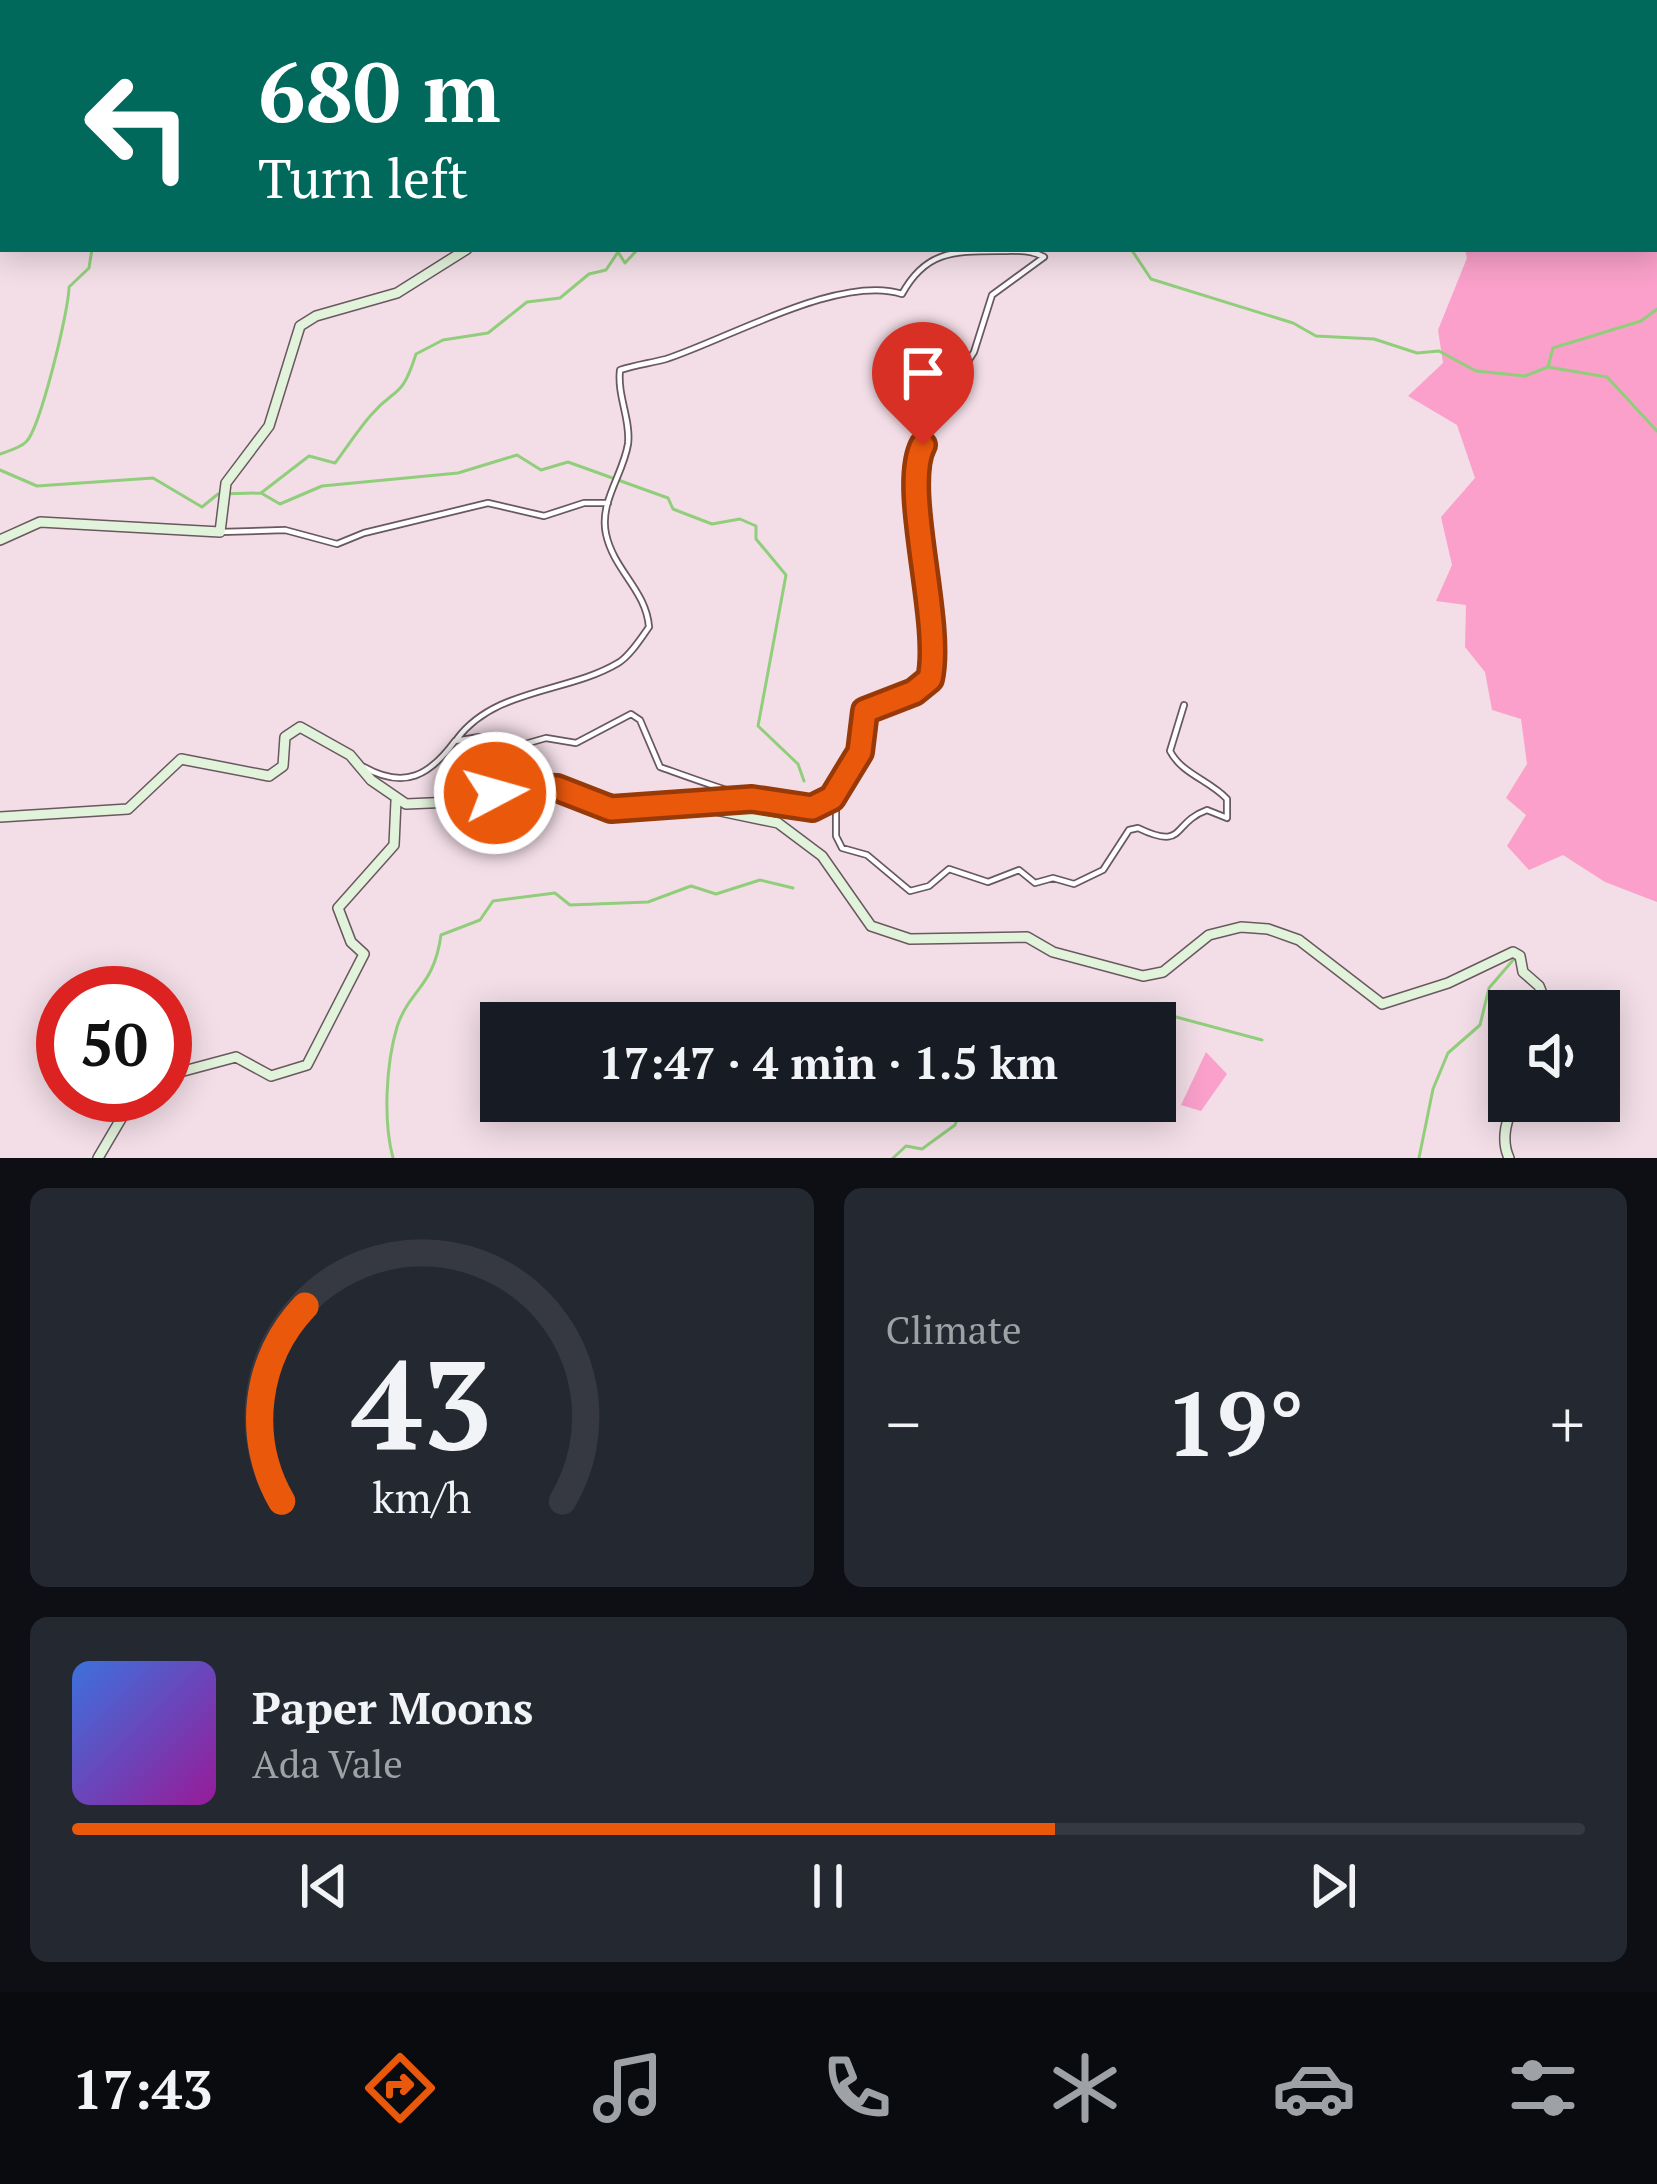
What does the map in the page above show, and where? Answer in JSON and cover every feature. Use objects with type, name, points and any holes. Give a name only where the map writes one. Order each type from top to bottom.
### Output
[{"type":"main road","points":[[0,540],[40,522],[220,532],[226,483],[269,426],[300,326],[316,316],[397,293],[462,252]]},
{"type":"main road","points":[[0,817],[128,809],[181,759],[268,776],[283,766],[285,737],[294,728],[306,728],[364,767],[396,801],[453,802],[515,786],[557,788],[611,809],[689,804],[778,823],[822,856],[866,921],[910,939],[1027,937],[1053,952],[1143,976],[1163,972],[1209,935],[1240,927],[1268,929],[1300,940],[1382,1004],[1448,983],[1513,952],[1520,956],[1522,972],[1541,990]]},
{"type":"main road","points":[[192,1069],[236,1057],[271,1076],[307,1065],[364,954],[351,941],[338,908],[394,845],[396,801]]},
{"type":"main road","points":[[98,1158],[119,1122]]},
{"type":"main road","points":[[1509,1122],[1504,1139],[1509,1158]]},
{"type":"street","points":[[364,767],[383,778],[414,777],[436,767],[472,722],[533,690],[617,664],[649,627],[635,586],[614,563],[604,526],[628,438],[618,394],[620,370],[663,360],[829,299],[872,290],[902,294],[913,274],[943,252]]},
{"type":"street","points":[[689,804],[752,799],[812,808],[832,798],[860,752],[865,711],[914,692],[930,679],[933,646],[920,537],[919,453],[934,414],[974,352],[992,295],[1021,278],[1033,260],[1044,257],[1032,252]]},
{"type":"street","points":[[220,532],[285,530],[337,544],[488,503],[544,515],[584,503],[608,502]]},
{"type":"street","points":[[832,798],[840,806],[836,836],[842,848],[867,855],[910,891],[932,884],[949,869],[988,882],[1018,870],[1035,883],[1053,878],[1074,884],[1103,870],[1129,830],[1138,828],[1162,839],[1174,837],[1207,810],[1227,818],[1227,799],[1211,782],[1176,762],[1170,751],[1184,705]]},
{"type":"street","points":[[455,741],[479,737],[518,746],[546,738],[576,743],[631,714],[640,720],[660,767],[685,770],[752,799]]},
{"type":"shaded area","points":[[1466,252],[1657,252],[1657,902],[1605,882],[1563,855],[1529,870],[1507,846],[1526,815],[1506,798],[1527,764],[1521,719],[1492,710],[1485,672],[1465,647],[1466,605],[1436,601],[1452,565],[1441,517],[1475,478],[1457,425],[1408,396],[1443,363],[1438,330]]},
{"type":"shaded area","points":[[1206,1052],[1227,1074],[1201,1111],[1181,1105]]},
{"type":"waterway","points":[[0,454],[23,444],[32,433],[53,368],[69,287],[89,268],[92,252]]},
{"type":"waterway","points":[[0,470],[37,486],[153,478],[202,507],[218,494],[261,493],[309,456],[335,463],[371,415],[402,386],[416,354],[443,340],[488,333],[527,302],[560,298],[589,274],[606,270],[618,252]]},
{"type":"waterway","points":[[618,252],[625,263],[635,252]]},
{"type":"waterway","points":[[1133,252],[1151,279],[1293,323],[1316,336],[1374,339],[1417,353],[1439,351],[1476,371],[1525,376],[1548,367],[1553,348],[1641,321],[1657,309]]},
{"type":"waterway","points":[[1548,367],[1607,377],[1657,431]]},
{"type":"waterway","points":[[261,493],[280,504],[322,486],[458,473],[517,455],[541,470],[568,462],[668,498],[673,509],[712,524],[740,519],[756,526],[756,539],[786,575],[758,726],[798,764],[804,781]]},
{"type":"waterway","points":[[393,1158],[387,1110],[393,1042],[402,1015],[433,966],[441,935],[480,920],[493,901],[555,893],[570,905],[648,902],[691,886],[716,894],[760,880],[793,888]]},
{"type":"waterway","points":[[1419,1158],[1433,1089],[1448,1053],[1480,1025],[1489,988],[1514,959]]},
{"type":"waterway","points":[[1176,1017],[1262,1040]]},
{"type":"waterway","points":[[893,1158],[906,1146],[922,1149],[956,1122]]},
{"type":"route","points":[[495,793],[515,786],[557,788],[598,807],[627,810],[752,799],[812,808],[832,798],[860,752],[865,711],[914,692],[930,679],[933,646],[920,537],[919,453],[923,445]]}]
